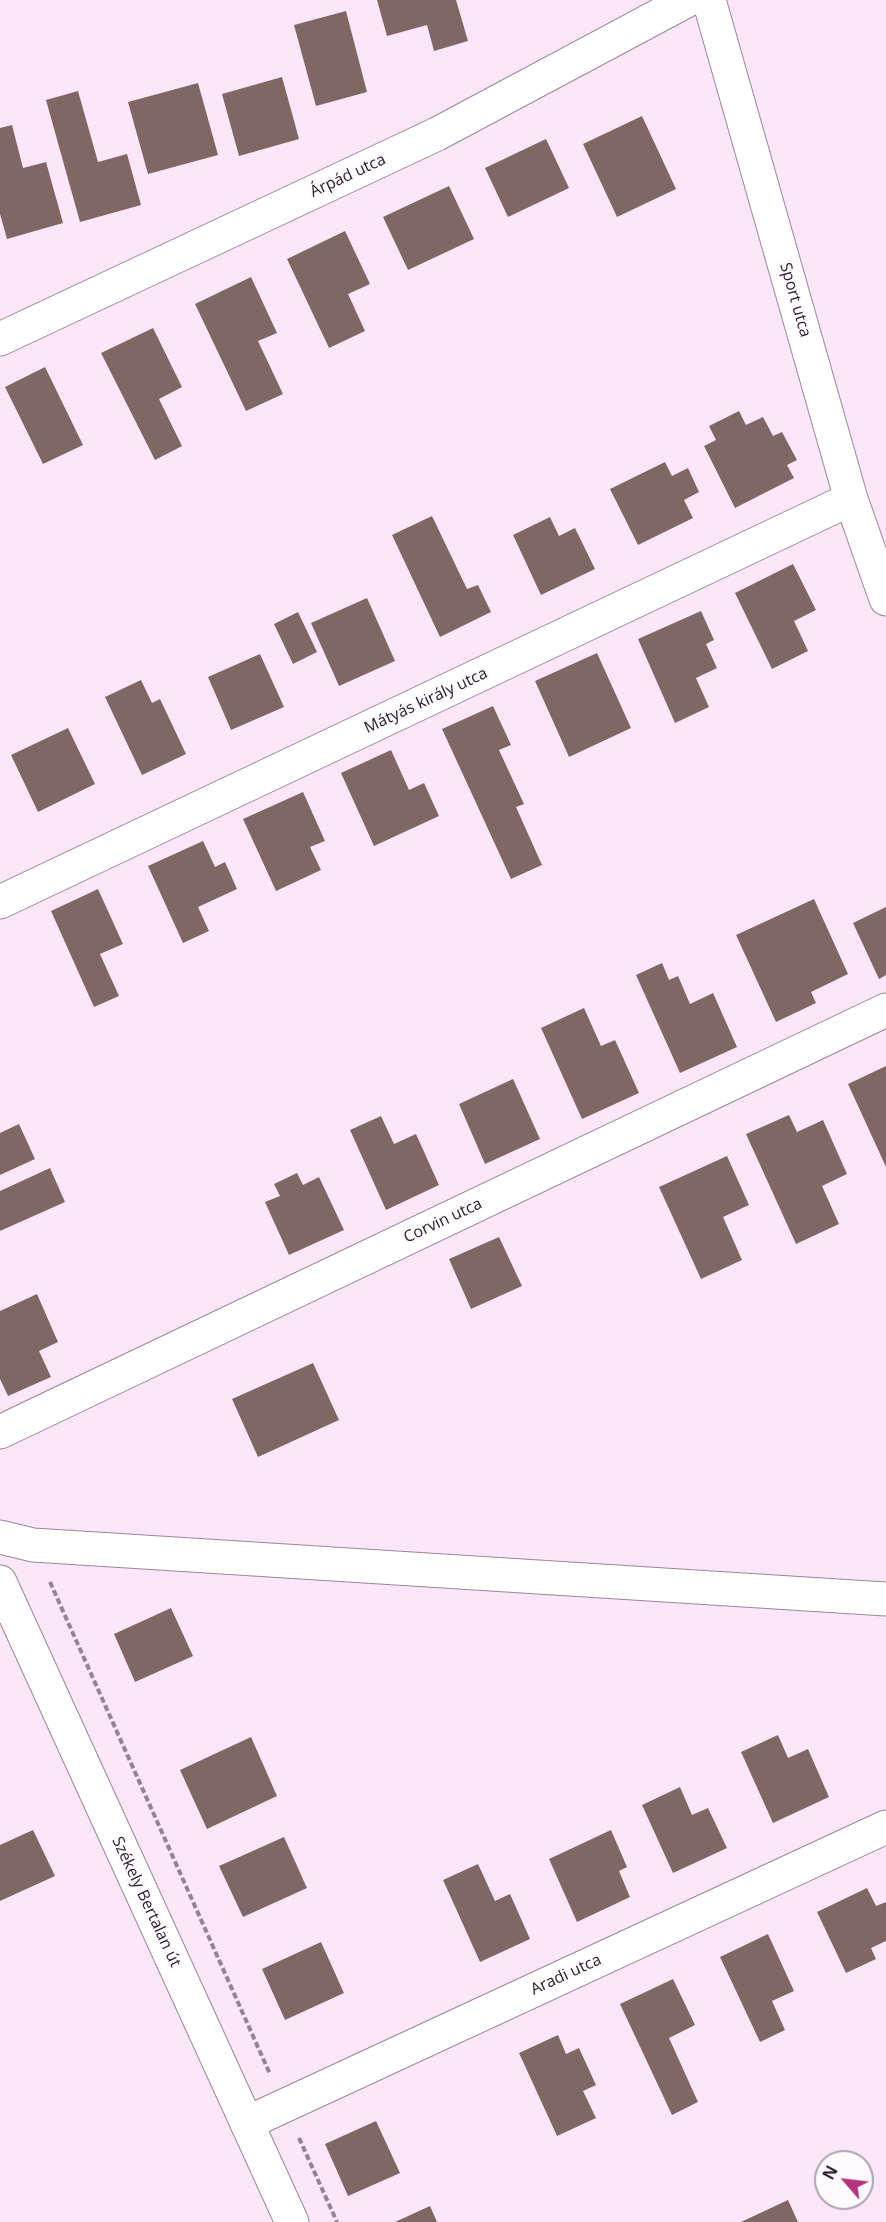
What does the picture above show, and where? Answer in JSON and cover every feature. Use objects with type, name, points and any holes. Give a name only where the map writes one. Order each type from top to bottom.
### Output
[{"type":"street","name":"Árpád utca","points":[[0,339],[437,134],[688,0]]},
{"type":"street","name":"Sport utca","points":[[709,0],[851,500],[886,599]]},
{"type":"street","name":"Mátyás király utca","points":[[0,902],[851,500]]},
{"type":"street","name":"Corvin utca","points":[[0,1431],[886,1011]]},
{"type":"street","points":[[0,1537],[33,1545],[886,1599]]},
{"type":"street","name":"Székely Bertalan út","points":[[0,1582],[292,2222]]},
{"type":"street","name":"Aradi utca","points":[[247,2123],[886,1827]]},
{"type":"path","points":[[33,1545],[337,2222]]},
{"type":"building","points":[[377,0],[456,0],[468,41],[434,51],[427,25],[387,36]]},
{"type":"building","points":[[346,11],[367,92],[316,106],[294,25]]},
{"type":"building","points":[[282,77],[299,139],[239,156],[222,94]]},
{"type":"building","points":[[198,83],[218,155],[148,174],[128,102]]},
{"type":"building","points":[[78,91],[98,162],[127,154],[141,205],[80,222],[46,100]]},
{"type":"building","points":[[642,116],[676,189],[617,217],[583,144]]},
{"type":"building","points":[[12,125],[23,168],[46,162],[63,223],[7,239],[0,214],[0,128]]},
{"type":"building","points":[[546,139],[569,188],[508,217],[485,168]]},
{"type":"building","points":[[449,186],[474,239],[408,270],[383,217]]},
{"type":"building","points":[[345,231],[370,284],[348,294],[365,331],[329,348],[287,259]]},
{"type":"building","points":[[251,277],[277,333],[258,341],[283,394],[246,411],[195,304]]},
{"type":"building","points":[[153,328],[182,387],[159,399],[182,446],[155,460],[101,353]]},
{"type":"building","points":[[45,367],[83,445],[43,464],[5,387]]},
{"type":"building","points":[[739,411],[746,425],[763,417],[773,436],[782,432],[797,460],[787,465],[794,478],[735,508],[704,446],[716,440],[709,426]]},
{"type":"building","points":[[665,462],[672,476],[688,468],[699,492],[684,500],[693,518],[638,545],[610,489]]},
{"type":"building","points":[[432,516],[467,589],[478,585],[491,612],[440,637],[392,535]]},
{"type":"building","points":[[550,517],[559,536],[575,528],[595,569],[541,595],[513,535]]},
{"type":"building","points":[[793,564],[816,610],[794,621],[808,651],[772,669],[735,593]]},
{"type":"building","points":[[367,598],[395,661],[339,686],[311,623]]},
{"type":"building","points":[[701,611],[714,640],[706,644],[717,668],[696,678],[709,707],[675,723],[638,639]]},
{"type":"building","points":[[298,612],[317,652],[293,664],[274,624]]},
{"type":"building","points":[[597,653],[631,728],[569,757],[535,681]]},
{"type":"building","points":[[260,654],[284,707],[231,730],[208,677]]},
{"type":"building","points":[[141,680],[152,703],[160,699],[186,754],[142,775],[105,697]]},
{"type":"building","points":[[493,706],[511,745],[499,750],[524,804],[516,807],[542,865],[511,879],[442,729]]},
{"type":"building","points":[[68,728],[95,784],[38,812],[11,755]]},
{"type":"building","points":[[391,750],[409,790],[424,783],[439,816],[374,846],[341,773]]},
{"type":"building","points":[[303,792],[325,841],[310,847],[321,870],[276,891],[243,819]]},
{"type":"building","points":[[203,841],[215,867],[225,862],[237,889],[198,907],[209,931],[183,943],[148,866]]},
{"type":"building","points":[[98,889],[123,944],[100,954],[119,996],[94,1007],[51,911]]},
{"type":"building","points":[[814,899],[848,974],[811,992],[816,1003],[776,1022],[736,935]]},
{"type":"building","points":[[886,907],[886,975],[879,979],[853,923]]},
{"type":"building","points":[[662,963],[669,980],[678,976],[690,1004],[713,993],[737,1047],[680,1073],[636,975]]},
{"type":"building","points":[[584,1008],[601,1046],[615,1040],[639,1093],[582,1119],[541,1028]]},
{"type":"building","points":[[886,1066],[886,1167],[848,1084]]},
{"type":"building","points":[[513,1079],[540,1139],[485,1164],[459,1104]]},
{"type":"building","points":[[789,1115],[797,1132],[823,1120],[847,1174],[822,1186],[839,1224],[796,1244],[746,1134]]},
{"type":"building","points":[[381,1116],[394,1144],[416,1134],[439,1185],[386,1210],[350,1130]]},
{"type":"building","points":[[19,1124],[35,1159],[0,1175],[0,1133]]},
{"type":"building","points":[[727,1156],[749,1205],[723,1217],[742,1260],[701,1279],[659,1187]]},
{"type":"building","points":[[50,1168],[65,1202],[0,1231],[0,1191]]},
{"type":"building","points":[[297,1173],[303,1185],[319,1177],[344,1230],[289,1255],[265,1202],[280,1196],[274,1184]]},
{"type":"building","points":[[499,1237],[522,1286],[471,1309],[449,1259]]},
{"type":"building","points":[[37,1294],[58,1342],[39,1351],[51,1377],[8,1396],[0,1379],[0,1311]]},
{"type":"building","points":[[313,1363],[339,1420],[258,1457],[232,1399]]},
{"type":"building","points":[[171,1608],[193,1656],[135,1682],[114,1634]]},
{"type":"building","points":[[778,1735],[788,1758],[808,1749],[829,1797],[773,1823],[741,1752]]},
{"type":"building","points":[[251,1737],[277,1796],[207,1829],[180,1770]]},
{"type":"building","points":[[680,1787],[692,1815],[708,1808],[727,1848],[673,1873],[642,1805]]},
{"type":"building","points":[[33,1830],[55,1876],[0,1901],[0,1845]]},
{"type":"building","points":[[611,1830],[627,1867],[619,1871],[630,1897],[577,1922],[549,1859]]},
{"type":"building","points":[[284,1837],[307,1888],[243,1917],[219,1866]]},
{"type":"building","points":[[478,1864],[495,1901],[510,1894],[530,1939],[480,1962],[443,1880]]},
{"type":"building","points":[[867,1888],[876,1906],[886,1902],[886,1941],[871,1948],[876,1959],[846,1973],[817,1912]]},
{"type":"building","points":[[768,1934],[794,1991],[772,2001],[785,2030],[760,2042],[720,1957]]},
{"type":"building","points":[[321,1942],[344,1993],[285,2020],[262,1969]]},
{"type":"building","points":[[673,1979],[695,2025],[669,2038],[698,2102],[672,2115],[620,2004]]},
{"type":"building","points":[[558,2035],[566,2054],[579,2048],[596,2085],[583,2091],[596,2118],[557,2136],[519,2053]]},
{"type":"building","points":[[376,2121],[400,2173],[348,2196],[325,2144]]},
{"type":"building","points":[[788,2200],[798,2222],[741,2222]]},
{"type":"building","points":[[430,2206],[437,2222],[395,2222]]}]
